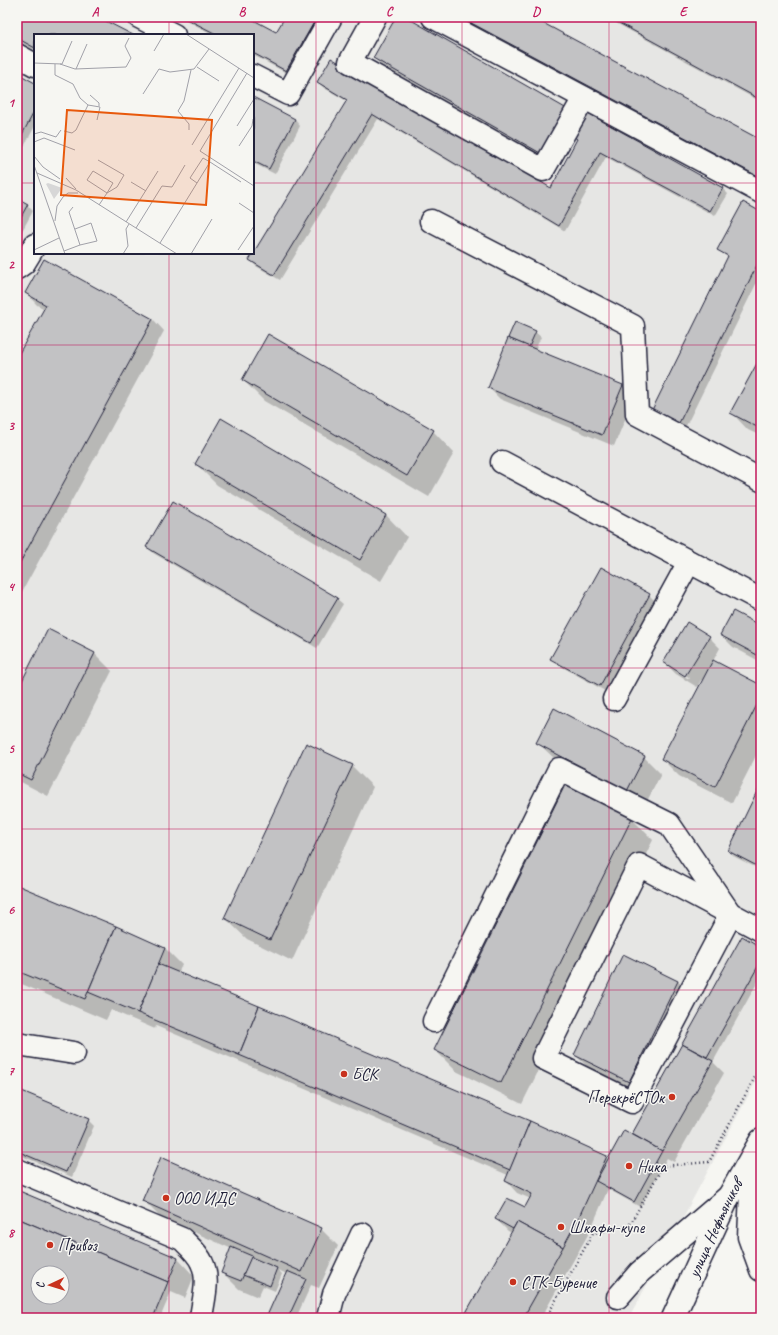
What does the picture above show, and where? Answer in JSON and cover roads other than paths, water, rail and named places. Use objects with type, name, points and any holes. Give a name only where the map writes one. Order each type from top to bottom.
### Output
[{"type":"main road","points":[[139,17],[172,34]]},
{"type":"main road","points":[[254,77],[288,94],[331,17]]},
{"type":"main road","points":[[375,17],[350,62],[543,170],[584,98]]},
{"type":"main road","points":[[433,17],[761,192]]},
{"type":"main road","points":[[17,56],[34,64]]},
{"type":"main road","points":[[431,221],[633,326],[637,414],[761,480]]},
{"type":"main road","points":[[17,268],[24,263],[34,247]]},
{"type":"main road","points":[[502,462],[761,600]]},
{"type":"main road","points":[[614,699],[689,562]]},
{"type":"main road","points":[[434,1021],[559,769],[669,824],[731,914]]},
{"type":"main road","points":[[731,914],[632,1102],[543,1058],[639,865],[731,914],[761,930]]},
{"type":"main road","points":[[17,1044],[74,1052]]},
{"type":"main road","name":"улица Нефтяников","points":[[673,1318],[729,1196],[761,1140]]},
{"type":"main road","points":[[761,1157],[751,1193],[749,1237],[761,1270]]},
{"type":"main road","points":[[17,1170],[182,1239],[195,1252],[202,1263],[206,1276],[201,1318]]},
{"type":"main road","points":[[618,1297],[640,1272],[729,1196]]},
{"type":"main road","points":[[657,1318],[729,1196]]},
{"type":"main road","points":[[328,1318],[334,1294],[362,1234]]},
{"type":"place","name":"БСК","points":[[344,1074]]},
{"type":"place","name":"ПерекрёСТОк","points":[[672,1097]]},
{"type":"place","name":"Ника","points":[[629,1166]]},
{"type":"place","name":"ООО ИДС","points":[[166,1198]]},
{"type":"place","name":"Шкафы-купе","points":[[561,1227]]},
{"type":"place","name":"Привоз","points":[[50,1245]]},
{"type":"place","name":"СГК-Бурение","points":[[513,1282]]}]
